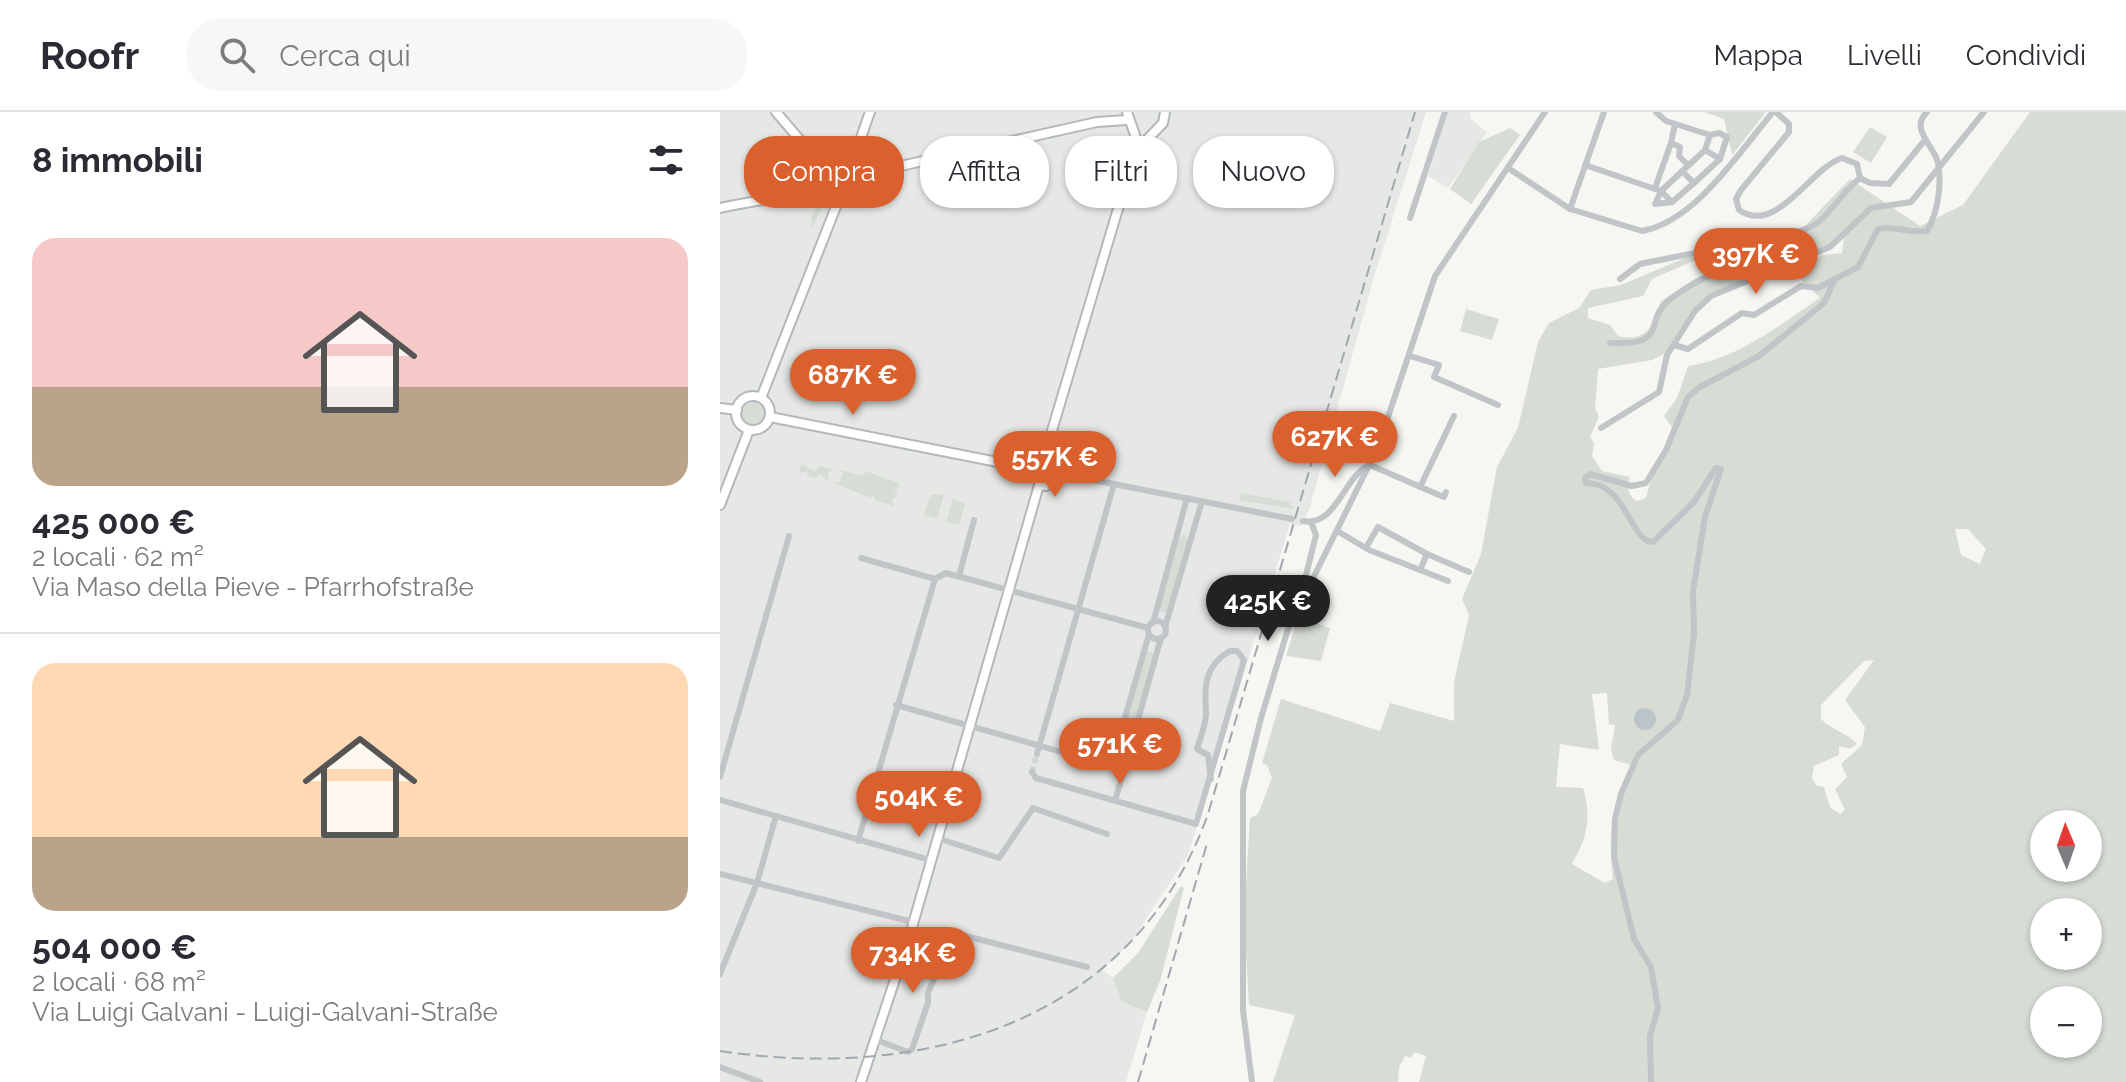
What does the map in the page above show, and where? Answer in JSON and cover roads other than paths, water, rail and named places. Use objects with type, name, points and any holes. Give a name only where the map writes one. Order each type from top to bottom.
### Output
[{"type":"main road","points":[[776,112],[797,136]]},
{"type":"main road","points":[[860,136],[870,112]]},
{"type":"main road","points":[[1097,122],[1116,112]]},
{"type":"main road","points":[[1149,136],[1159,128],[1167,113]]},
{"type":"main road","points":[[904,166],[1127,116],[1134,136]]},
{"type":"main road","points":[[1134,130],[1151,133]]},
{"type":"main road","points":[[720,208],[744,203]]},
{"type":"main road","points":[[761,398],[835,208]]},
{"type":"main road","points":[[1039,485],[1046,486],[1052,478],[1045,468],[1048,444],[1118,208]]},
{"type":"main road","points":[[749,397],[761,398],[769,406],[770,417],[762,428],[749,430],[740,424],[737,410],[749,397]]},
{"type":"main road","points":[[720,408],[737,410]]},
{"type":"main road","points":[[770,417],[1018,466],[1036,473]]},
{"type":"main road","points":[[720,505],[749,430]]},
{"type":"main road","points":[[1036,473],[1045,468]]},
{"type":"main road","points":[[861,1082],[912,926],[1039,485],[1036,473]]},
{"type":"street","points":[[1410,218],[1445,112]]},
{"type":"street","points":[[1299,605],[1339,532],[1370,465],[1435,276],[1545,112]]},
{"type":"street","points":[[1570,209],[1604,112]]},
{"type":"street","points":[[1656,112],[1675,124],[1727,137],[1720,159],[1672,202],[1655,204],[1675,124]]},
{"type":"street","points":[[1508,168],[1570,209],[1642,231],[1666,224],[1711,186],[1774,112],[1789,124],[1789,132],[1736,199],[1739,210],[1755,216],[1779,209],[1835,160],[1842,158],[1857,164],[1860,178]]},
{"type":"street","points":[[1674,345],[1688,349],[1742,313],[1754,315],[1801,286],[1818,288],[1858,267],[1878,229],[1892,226],[1913,233],[1927,231],[1936,216],[1938,166],[1925,140],[1921,123],[1927,112]]},
{"type":"street","points":[[1601,428],[1659,392],[1665,363],[1674,345],[1695,311],[1711,296],[1830,247],[1844,238],[1861,214],[1871,208],[1911,202],[1984,112]]},
{"type":"street","points":[[1658,190],[1705,150],[1710,135]]},
{"type":"street","points":[[1860,178],[1870,183],[1889,184],[1925,140]]},
{"type":"street","points":[[1671,143],[1680,147],[1679,156],[1694,183]]},
{"type":"street","points":[[1705,150],[1720,159]]},
{"type":"street","points":[[1585,165],[1658,190],[1672,202]]},
{"type":"street","points":[[1610,343],[1641,341],[1654,331],[1666,302],[1704,279],[1769,250],[1783,242],[1791,232],[1819,223],[1840,195],[1860,178]]},
{"type":"street","points":[[1620,279],[1640,264],[1744,243],[1769,250]]},
{"type":"street","points":[[1651,1082],[1650,1036],[1658,1008],[1651,967],[1634,939],[1614,857],[1615,819],[1621,794],[1638,755],[1678,720],[1687,695],[1694,633],[1693,591],[1705,517],[1721,469],[1716,468],[1694,502],[1653,542],[1641,537],[1625,506],[1605,486],[1586,483],[1585,478],[1590,474],[1632,486],[1646,483],[1666,450],[1688,397],[1700,387],[1759,356],[1791,331],[1824,303],[1835,279]]},
{"type":"street","points":[[1410,356],[1439,365],[1434,377],[1498,405]]},
{"type":"street","points":[[1420,487],[1454,416]]},
{"type":"street","points":[[1252,1082],[1243,1010],[1243,791],[1261,718],[1299,605],[1316,535],[1307,522],[1326,515],[1360,469],[1370,465],[1444,497],[1446,492]]},
{"type":"street","points":[[1052,478],[1078,477],[1292,519]]},
{"type":"street","points":[[1037,754],[1114,484]]},
{"type":"street","points":[[1111,766],[1187,498]]},
{"type":"street","points":[[1115,801],[1202,501]]},
{"type":"street","points":[[959,576],[974,520]]},
{"type":"street","points":[[1367,546],[1378,527],[1427,554],[1469,572]]},
{"type":"street","points":[[1339,532],[1448,581]]},
{"type":"street","points":[[1178,533],[1188,533],[1191,537]]},
{"type":"street","points":[[720,777],[789,536]]},
{"type":"street","points":[[1420,570],[1427,554]]},
{"type":"street","points":[[861,558],[935,579]]},
{"type":"street","points":[[858,841],[935,579],[942,573],[1150,631],[1161,638]]},
{"type":"street","points":[[1150,631],[1159,622],[1165,627]]},
{"type":"street","points":[[1032,774],[1196,824],[1211,779],[1244,660],[1237,651],[1230,651],[1211,665],[1202,697],[1206,713],[1197,749],[1208,755],[1211,779]]},
{"type":"street","points":[[896,705],[1125,770]]},
{"type":"street","points":[[720,800],[930,860]]},
{"type":"street","points":[[936,838],[999,858],[1033,808],[1107,834]]},
{"type":"street","points":[[720,974],[757,883],[776,816]]},
{"type":"street","points":[[720,874],[951,938],[962,935],[1087,967]]},
{"type":"street","points":[[874,1039],[908,1052],[912,1049],[928,993],[951,938]]},
{"type":"street","points":[[720,1067],[760,1082]]},
{"type":"tunnel","points":[[1032,772],[1037,754]]},
{"type":"railway","points":[[720,1051],[798,1058],[874,1056],[946,1044],[1014,1022],[1076,988],[1130,943],[1174,885],[1208,814],[1415,112]]},
{"type":"railway","points":[[1138,1082],[1208,840]]}]
